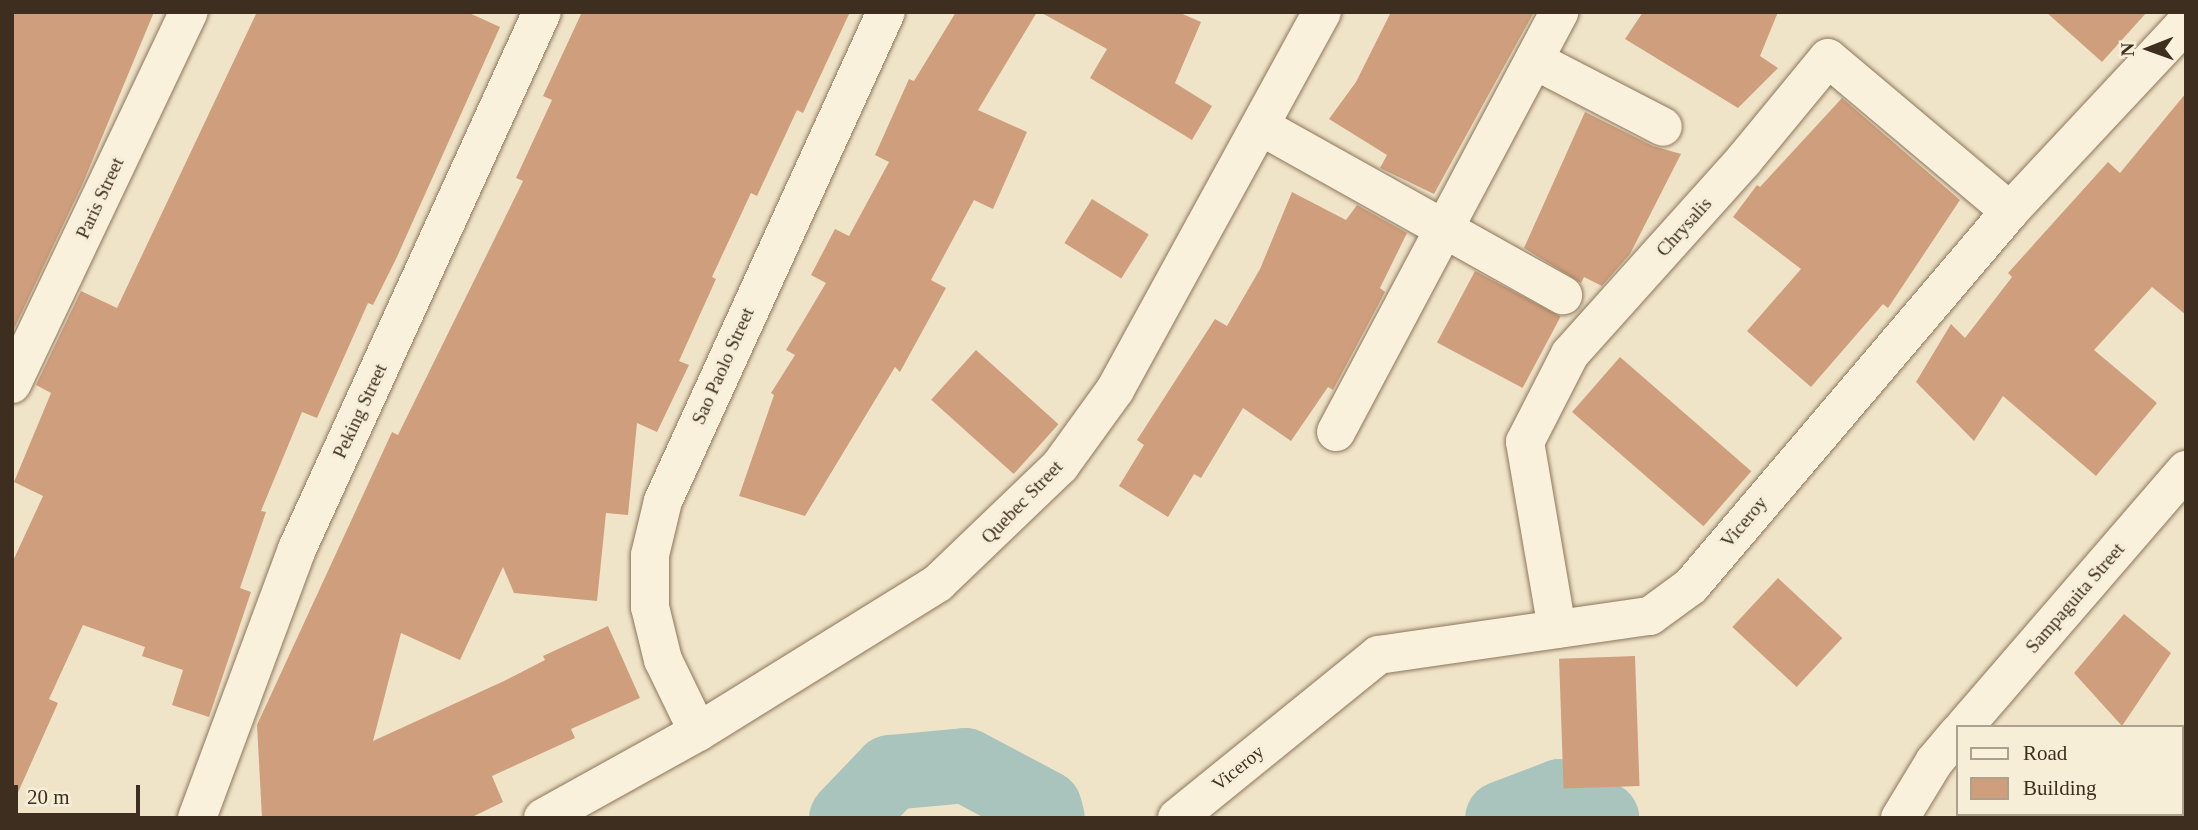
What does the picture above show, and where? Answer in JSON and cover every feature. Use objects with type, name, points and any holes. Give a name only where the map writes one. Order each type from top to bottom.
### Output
[{"type":"street","name":"Paris Street","points":[[12,384],[190,12]]},
{"type":"street","name":"Peking Street","points":[[197,818],[297,549],[542,12]]},
{"type":"street","name":"Sao Paolo Street","points":[[698,732],[663,660],[650,607],[650,555],[663,500],[886,12]]},
{"type":"street","name":"Quebec Street","points":[[543,818],[698,732],[938,583],[1060,466],[1115,390],[1262,127],[1322,12]]},
{"type":"street","points":[[1336,432],[1559,12]]},
{"type":"street","name":"Viceroy","points":[[1177,818],[1378,655],[1650,616],[1691,586],[2010,211],[2186,23]]},
{"type":"street","name":"Chrysalis","points":[[1557,629],[1525,442],[1570,354],[1744,160],[1828,58],[2010,211]]},
{"type":"street","points":[[1534,60],[1663,127]]},
{"type":"street","points":[[1262,127],[1563,295]]},
{"type":"street","name":"Sampaguita Street","points":[[1966,725],[2183,479]]},
{"type":"street","points":[[1900,818],[1934,762],[1956,735]]},
{"type":"building","points":[[12,12],[154,12],[83,183],[12,333]]},
{"type":"building","points":[[257,12],[467,12],[500,27],[396,259],[373,305],[368,303],[317,418],[302,412],[261,511],[266,512],[240,588],[251,592],[209,717],[172,705],[183,670],[142,656],[145,647],[83,625],[49,699],[58,703],[12,806],[12,563],[43,496],[14,482],[51,393],[36,385],[81,291],[117,308]]},
{"type":"building","points":[[582,12],[850,12],[803,113],[797,110],[757,196],[751,193],[712,277],[716,279],[679,361],[689,365],[657,432],[637,423],[628,515],[606,513],[597,601],[514,593],[503,567],[460,660],[401,633],[373,741],[504,681],[545,660],[543,656],[608,626],[640,698],[571,729],[575,738],[492,776],[503,802],[470,818],[262,818],[257,725],[392,432],[398,435],[523,181],[516,178],[552,100],[543,96]]},
{"type":"building","points":[[956,12],[1037,12],[978,110],[1027,132],[993,209],[974,200],[931,280],[946,288],[900,372],[895,367],[805,516],[739,496],[774,395],[771,393],[795,355],[786,350],[826,283],[811,275],[835,229],[849,236],[889,162],[875,155],[909,79],[914,81]]},
{"type":"building","points":[[1040,12],[1178,12],[1201,22],[1175,83],[1212,106],[1192,140],[1090,78],[1107,49]]},
{"type":"building","points":[[1391,12],[1534,12],[1434,194],[1380,168],[1387,155],[1329,119],[1356,82]]},
{"type":"building","points":[[1643,12],[1778,12],[1760,56],[1778,68],[1738,108],[1625,39]]},
{"type":"building","points":[[2046,12],[2147,12],[2102,62]]},
{"type":"building","points":[[2186,93],[2186,315],[2152,287],[2094,350],[2157,403],[2096,476],[2003,396],[1974,441],[1916,382],[1951,324],[1965,338],[2012,277],[2008,273],[2108,162],[2120,173]]},
{"type":"building","points":[[1842,98],[1960,200],[1888,308],[1883,304],[1811,387],[1747,331],[1801,269],[1733,217],[1757,185],[1760,187]]},
{"type":"building","points":[[1585,112],[1653,146],[1681,154],[1630,254],[1602,286],[1584,277],[1581,283],[1524,248]]},
{"type":"building","points":[[1292,192],[1346,220],[1357,205],[1407,233],[1380,288],[1385,292],[1333,390],[1328,387],[1291,441],[1243,408],[1201,478],[1194,474],[1168,517],[1119,486],[1144,445],[1137,440],[1215,319],[1227,326],[1260,269]]},
{"type":"building","points":[[1092,199],[1149,235],[1121,279],[1064,243]]},
{"type":"building","points":[[1475,271],[1561,317],[1523,388],[1437,343]]},
{"type":"building","points":[[976,350],[1058,424],[1014,474],[931,400]]},
{"type":"building","points":[[1620,357],[1751,471],[1703,526],[1572,412]]},
{"type":"building","points":[[1778,578],[1842,638],[1797,687],[1732,627]]},
{"type":"building","points":[[2124,614],[2171,653],[2123,725],[2074,673]]},
{"type":"building","points":[[1635,656],[1640,786],[1564,789],[1559,659]]},
{"type":"waterway","points":[[846,818],[890,772],[965,765],[1044,807],[1047,818]]},
{"type":"waterway","points":[[1502,818],[1560,796],[1601,818]]}]
